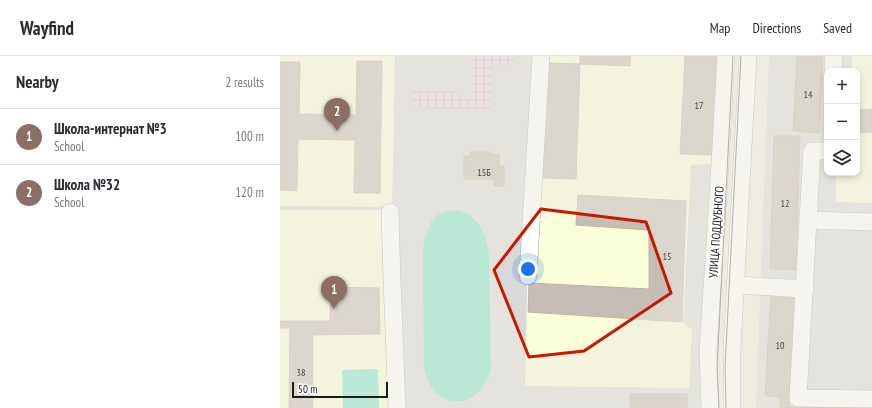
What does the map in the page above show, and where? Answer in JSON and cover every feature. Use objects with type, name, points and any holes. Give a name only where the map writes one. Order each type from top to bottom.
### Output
[{"type":"street","points":[[528,276],[541,56]]},
{"type":"street","name":"УЛИЦА ПОДДУБНОГО","points":[[710,408],[708,351],[726,56]]},
{"type":"street","name":"УЛИЦА ПОДДУБНОГО","points":[[732,408],[732,347],[748,56]]},
{"type":"street","points":[[833,68],[834,56]]},
{"type":"street","points":[[824,151],[812,151],[798,398],[872,399]]},
{"type":"street","points":[[390,212],[397,408]]},
{"type":"street","points":[[809,220],[872,222]]},
{"type":"street","points":[[736,286],[804,288]]},
{"type":"highlighted area","points":[[541,209],[646,222],[671,293],[584,351],[529,357],[494,270]]},
{"type":"shaded area","points":[[280,56],[719,56],[706,408],[280,408]]},
{"type":"shaded area","points":[[280,56],[395,56],[392,207],[280,206]]},
{"type":"shaded area","points":[[474,56],[514,56],[514,66],[492,65],[490,111],[412,107],[413,89],[460,92],[460,98],[472,99]]},
{"type":"shaded area","points":[[532,56],[722,56],[720,163],[691,165],[683,323],[692,330],[689,388],[525,386]]},
{"type":"shaded area","points":[[769,56],[872,56],[872,408],[756,408]]},
{"type":"shaded area","points":[[852,56],[872,56],[872,203],[836,202],[836,176],[860,176],[860,68],[852,68]]},
{"type":"shaded area","points":[[280,210],[387,210],[391,408],[280,408]]},
{"type":"green space","points":[[453,210],[469,215],[480,226],[486,240],[489,256],[491,369],[486,381],[478,392],[468,399],[459,401],[443,398],[438,394],[430,385],[424,367],[424,239],[431,222],[438,215],[445,211]]},
{"type":"green space","points":[[378,369],[379,408],[343,408],[342,370]]},
{"type":"building","points":[[580,56],[631,56],[630,66],[580,64]]},
{"type":"building","points":[[685,56],[718,56],[713,155],[680,154]]},
{"type":"building","points":[[797,56],[823,56],[819,133],[793,131]]},
{"type":"building","points":[[357,61],[382,61],[380,193],[354,193],[355,140],[298,139],[297,191],[280,190],[280,62],[300,62],[299,114],[356,115]]},
{"type":"building","points":[[546,63],[580,64],[576,179],[543,178]]},
{"type":"building","points":[[872,109],[872,132],[860,133],[860,110]]},
{"type":"building","points":[[774,136],[800,136],[796,270],[770,269]]},
{"type":"building","points":[[470,152],[491,152],[491,154],[499,154],[499,166],[504,166],[504,186],[494,186],[494,179],[464,179],[464,156],[470,156]]},
{"type":"building","points":[[578,195],[686,201],[682,322],[528,312],[529,283],[649,289],[649,230],[576,225]]},
{"type":"building","points":[[331,287],[379,288],[380,334],[313,335],[313,408],[289,408],[290,328],[280,328],[280,321],[330,321]]},
{"type":"building","points":[[771,293],[794,294],[789,397],[765,396]]},
{"type":"building","points":[[630,394],[687,394],[687,408],[630,408]]},
{"type":"building","points":[[780,397],[789,397],[789,407],[842,408],[780,408]]},
{"type":"tram line","points":[[719,408],[717,368],[733,56]]},
{"type":"tram line","points":[[726,408],[725,367],[741,56]]},
{"type":"place","name":"Школа №32","points":[[337,131]]},
{"type":"place","name":"Школа-интернат №3","points":[[334,309]]}]
